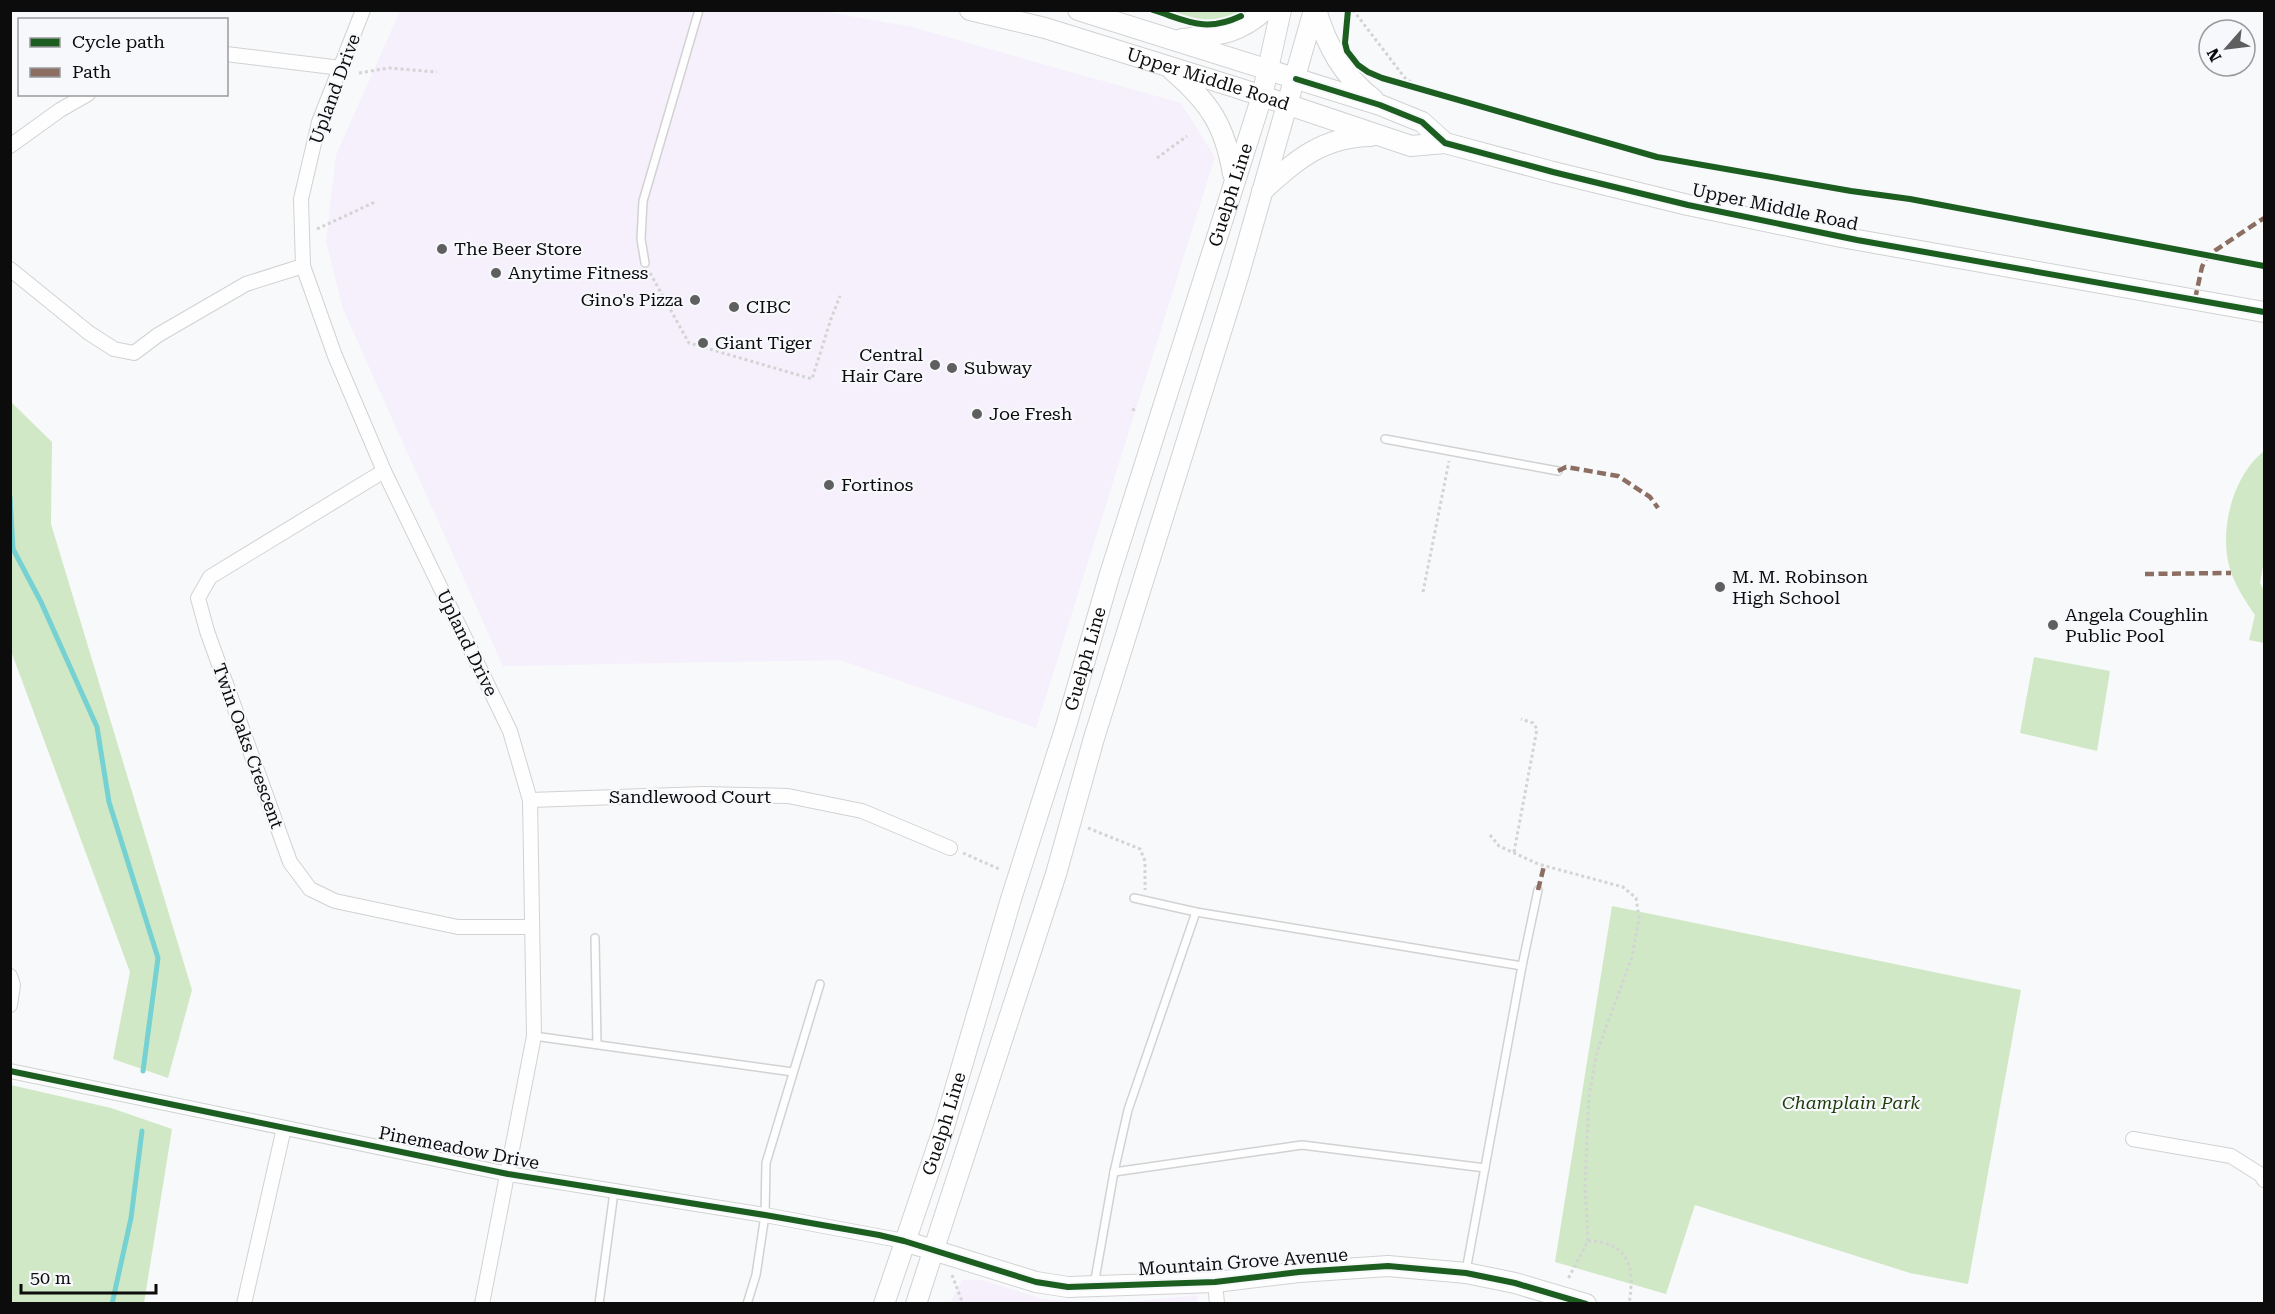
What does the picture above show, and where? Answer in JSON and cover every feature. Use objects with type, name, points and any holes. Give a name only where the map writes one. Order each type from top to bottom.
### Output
[{"type":"main road","name":"Upper Middle Road","points":[[970,10],[1045,28],[1262,96],[1411,146],[1445,143],[1688,205],[1841,237],[2265,312]]},
{"type":"main road","name":"Upper Middle Road","points":[[1078,10],[1380,105],[1422,122],[1445,143]]},
{"type":"main road","points":[[1172,40],[1225,34],[1245,26],[1265,10]]},
{"type":"main road","name":"Guelph Line","points":[[884,1304],[944,1126],[1109,577],[1234,178],[1262,96],[1281,10]]},
{"type":"main road","points":[[1315,10],[1330,49],[1340,65],[1355,86],[1380,105]]},
{"type":"main road","name":"Guelph Line","points":[[916,1304],[1056,874],[1107,696],[1188,443],[1315,10]]},
{"type":"main road","points":[[1166,66],[1194,90],[1214,114],[1229,148],[1234,178]]},
{"type":"main road","points":[[1262,192],[1297,160],[1315,148],[1361,136],[1378,135]]},
{"type":"main road","points":[[1049,779],[1080,788]]},
{"type":"main road","name":"Mountain Grove Avenue","points":[[904,1241],[1036,1282],[1068,1287],[1215,1282],[1299,1272],[1388,1266],[1466,1273],[1560,1295],[1586,1304]]},
{"type":"street","name":"Upland Drive","points":[[363,10],[319,122],[311,155],[301,199],[303,266],[335,356],[384,471],[510,731],[530,800],[534,1036],[482,1304]]},
{"type":"street","points":[[228,54],[341,68]]},
{"type":"street","points":[[10,146],[60,110],[84,96]]},
{"type":"street","points":[[10,269],[89,333],[114,349],[134,353],[158,335],[246,284],[303,266]]},
{"type":"street","name":"Twin Oaks Crescent","points":[[384,471],[210,577],[198,598],[207,631],[290,862],[310,889],[334,901],[458,927],[531,927]]},
{"type":"street","name":"Sandlewood Court","points":[[530,800],[705,794],[788,796],[862,811],[950,848]]},
{"type":"street","points":[[10,976],[13,985],[10,1005]]},
{"type":"street","name":"Pinemeadow Drive","points":[[10,1071],[508,1174],[765,1215],[904,1241]]},
{"type":"street","points":[[244,1304],[284,1128]]},
{"type":"street","points":[[2133,1139],[2231,1156],[2265,1180]]},
{"type":"street","points":[[1215,1282],[1217,1304]]},
{"type":"lane","points":[[645,263],[641,239],[643,201],[699,10]]},
{"type":"lane","points":[[1384,439],[1558,471]]},
{"type":"lane","points":[[1466,1273],[1538,890]]},
{"type":"lane","points":[[1134,898],[1196,912],[1522,966]]},
{"type":"lane","points":[[1094,1287],[1114,1172],[1128,1110],[1196,912]]},
{"type":"lane","points":[[595,938],[597,1044]]},
{"type":"lane","points":[[747,1304],[756,1275],[765,1215],[766,1163],[820,984]]},
{"type":"lane","points":[[534,1036],[793,1072]]},
{"type":"lane","points":[[1114,1172],[1302,1145],[1485,1168]]},
{"type":"lane","points":[[599,1304],[614,1192]]},
{"type":"path","points":[[1353,10],[1405,78],[1423,91]]},
{"type":"path","points":[[360,73],[389,68],[437,72]]},
{"type":"path","points":[[1402,84],[1434,94]]},
{"type":"path","points":[[1157,158],[1187,136]]},
{"type":"path","points":[[302,236],[375,202]]},
{"type":"path","points":[[645,263],[689,344],[812,379],[840,296]]},
{"type":"path","points":[[1134,411],[1135,405]]},
{"type":"path","points":[[1423,592],[1451,451]]},
{"type":"path","points":[[1514,852],[1537,729],[1533,723],[1521,719]]},
{"type":"path","points":[[1088,828],[1140,849],[1145,861],[1145,901]]},
{"type":"path","points":[[1491,835],[1499,846],[1538,864],[1623,887],[1630,891],[1638,904],[1639,918],[1632,957],[1597,1052],[1589,1096],[1585,1184],[1588,1241],[1560,1295]]},
{"type":"path","points":[[950,848],[999,869]]},
{"type":"path","points":[[1588,1241],[1611,1245],[1625,1255],[1632,1286],[1629,1304]]},
{"type":"path","points":[[956,1258],[951,1277],[963,1304]]},
{"type":"shaded area","points":[[400,11],[822,11],[912,27],[1181,103],[1215,157],[1036,728],[840,660],[503,666],[343,309],[326,241],[336,155]]},
{"type":"shaded area","points":[[962,1280],[982,1280],[1043,1299],[1099,1303],[950,1303]]},
{"type":"shaded area","points":[[1197,1295],[1198,1303],[1121,1303]]},
{"type":"green space","points":[[1168,11],[1244,11],[1214,24]]},
{"type":"green space","points":[[11,402],[52,442],[51,524],[192,990],[168,1078],[113,1059],[130,972],[11,651]]},
{"type":"green space","points":[[2264,451],[2264,561],[2260,583],[2264,590],[2264,643],[2249,640],[2255,615],[2232,575],[2226,543],[2227,525],[2235,491],[2253,462]]},
{"type":"green space","points":[[2034,657],[2110,671],[2097,751],[2020,733]]},
{"type":"green space","name":"Champlain Park","points":[[1612,906],[2021,990],[1968,1284],[1910,1273],[1695,1205],[1666,1294],[1555,1262]]},
{"type":"green space","points":[[11,1085],[111,1108],[172,1129],[144,1303],[11,1303]]},
{"type":"waterway","points":[[10,497],[13,549],[41,602],[97,727],[109,802],[158,958],[143,1071]]},
{"type":"waterway","points":[[112,1304],[131,1218],[142,1131]]},
{"type":"marked path","points":[[2195,299],[2202,267],[2207,256],[2264,218]]},
{"type":"marked path","points":[[1558,471],[1566,467],[1618,476],[1650,497],[1658,508]]},
{"type":"marked path","points":[[2145,574],[2231,573]]},
{"type":"marked path","points":[[1538,890],[1544,866]]},
{"type":"cycle path","points":[[1153,10],[1197,24],[1217,24],[1241,16]]},
{"type":"cycle path","points":[[1348,10],[1345,43],[1347,51],[1358,65],[1368,72],[1382,78],[1657,157],[1910,199],[2264,266]]},
{"type":"cycle path","points":[[1296,79],[1380,105],[1422,122],[1445,143],[1688,205],[1857,240],[2264,312]]},
{"type":"cycle path","points":[[10,1071],[508,1174],[879,1235],[1036,1282],[1068,1287],[1215,1282],[1299,1272],[1388,1266],[1466,1273],[1515,1283],[1586,1304]]},
{"type":"place","name":"The Beer Store","points":[[442,249]]},
{"type":"place","name":"Anytime Fitness","points":[[496,273]]},
{"type":"place","name":"Gino's Pizza","points":[[695,300]]},
{"type":"place","name":"CIBC","points":[[734,307]]},
{"type":"place","name":"Giant Tiger","points":[[703,343]]},
{"type":"place","name":"Central Hair Care","points":[[935,365]]},
{"type":"place","name":"Subway","points":[[952,368]]},
{"type":"place","name":"Joe Fresh","points":[[977,414]]},
{"type":"place","name":"Fortinos","points":[[829,485]]},
{"type":"place","name":"M. M. Robinson High School","points":[[1720,587]]},
{"type":"place","name":"Angela Coughlin Public Pool","points":[[2053,625]]}]
